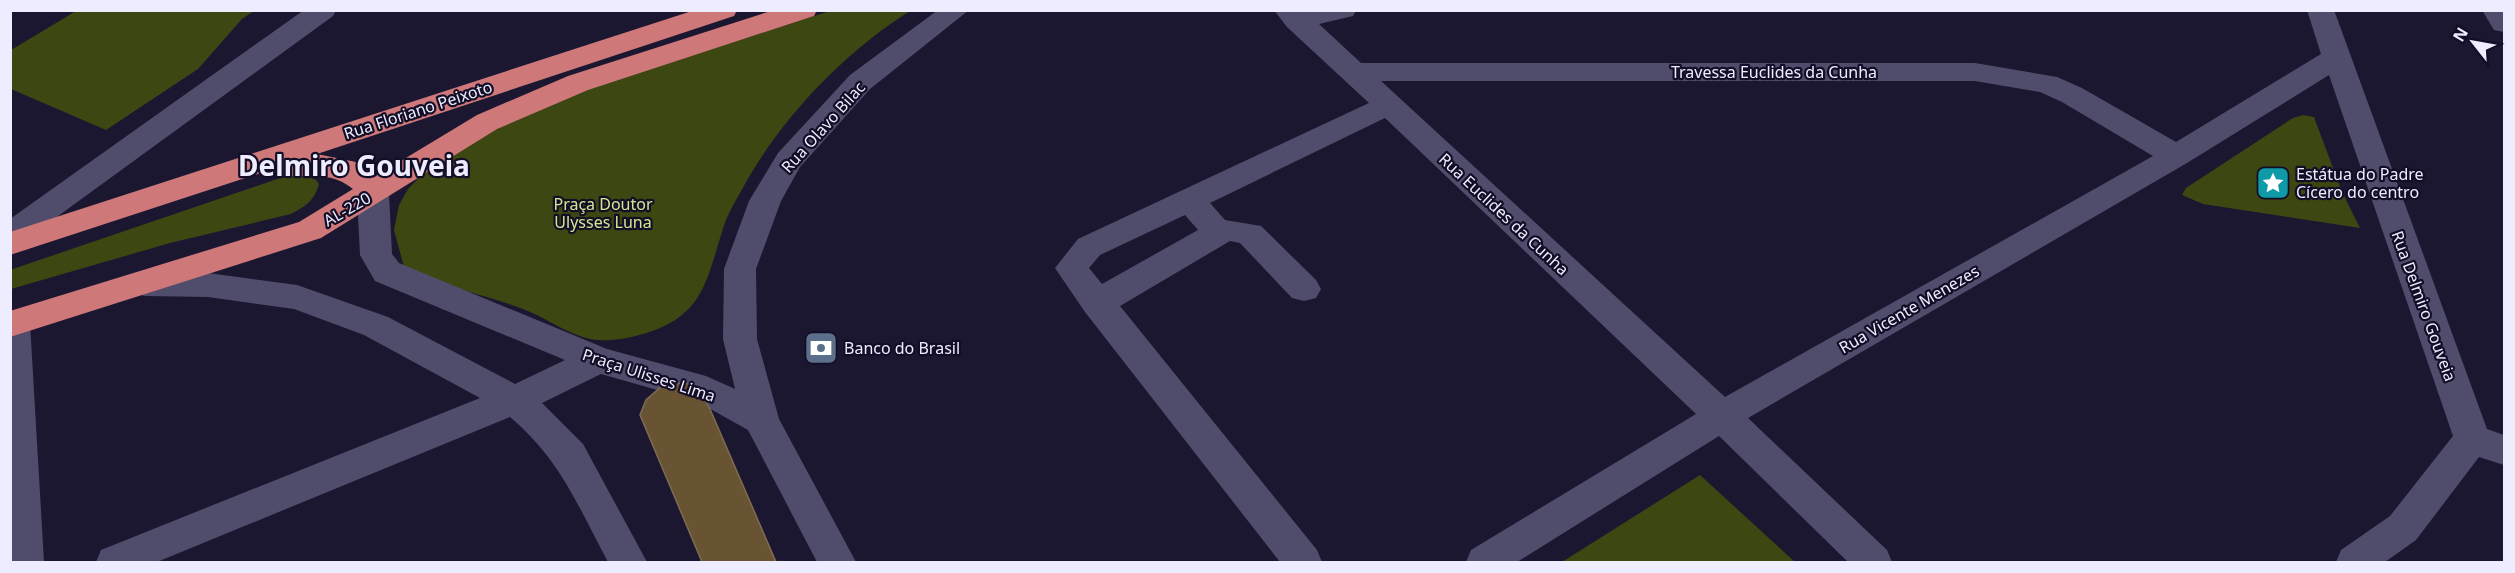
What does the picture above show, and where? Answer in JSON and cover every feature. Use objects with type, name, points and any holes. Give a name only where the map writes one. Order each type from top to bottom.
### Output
[{"type":"highway","name":"Rua Floriano Peixoto","points":[[10,244],[724,10]]},
{"type":"highway","name":"AL-220","points":[[12,324],[310,231],[497,117],[578,84],[804,10]]},
{"type":"highway","points":[[246,165],[331,164],[366,180],[373,194]]},
{"type":"street","points":[[10,235],[322,10]]},
{"type":"street","name":"Rua Olavo Bilac","points":[[761,420],[740,339],[740,268],[765,201],[789,160],[860,82],[956,10]]},
{"type":"street","points":[[1292,16],[1343,10]]},
{"type":"street","name":"Rua Delmiro Gouveia","points":[[2320,10],[2335,58],[2488,445],[2403,528],[2355,562]]},
{"type":"street","points":[[2495,10],[2505,24]]},
{"type":"street","name":"Rua Euclides da Cunha","points":[[1292,16],[1722,416],[1873,562]]},
{"type":"street","name":"Rua Vicente Menezes","points":[[1485,562],[1722,416],[2176,156],[2335,58]]},
{"type":"street","name":"Travessa Euclides da Cunha","points":[[1353,72],[1975,72],[2047,84],[2073,95],[2176,156]]},
{"type":"street","points":[[1303,562],[1071,268],[1089,247],[1388,106]]},
{"type":"street","name":"Praça Ulisses Lima","points":[[373,194],[376,255],[387,272],[599,360],[706,390],[761,420]]},
{"type":"street","points":[[1190,200],[1218,233]]},
{"type":"street","points":[[1097,303],[1218,233],[1230,230],[1251,234],[1304,289]]},
{"type":"street","points":[[145,284],[208,285],[297,297],[376,326],[514,400],[543,424],[570,455],[628,562]]},
{"type":"street","points":[[12,324],[25,562]]},
{"type":"street","points":[[115,562],[514,400],[599,360]]},
{"type":"street","points":[[761,420],[837,562]]},
{"type":"green space","points":[[76,11],[254,11],[242,19],[198,69],[106,130],[11,89],[11,50]]},
{"type":"green space","name":"Praça Doutor Ulysses Luna","points":[[830,11],[910,11],[886,27],[839,66],[817,87],[778,134],[760,159],[730,211],[702,290],[681,316],[664,326],[624,339],[590,339],[523,309],[433,280],[404,267],[394,230],[399,205],[408,189],[437,159],[540,104]]},
{"type":"green space","points":[[2303,115],[2314,117],[2342,192],[2360,228],[2203,204],[2182,195],[2186,188],[2293,118]]},
{"type":"green space","points":[[305,175],[316,180],[319,184],[317,190],[309,202],[291,214],[170,243],[11,289],[10,270],[286,176]]},
{"type":"green space","points":[[1700,475],[1795,562],[1562,562]]},
{"type":"building","points":[[690,384],[698,389],[710,409],[776,562],[702,562],[640,415],[646,400],[662,386]]},
{"type":"place","name":"Estátua do Padre Cícero do centro","points":[[2273,183]]},
{"type":"place","name":"Banco do Brasil","points":[[821,348]]},
{"type":"district","name":"Delmiro Gouveia","points":[[354,166]]}]
